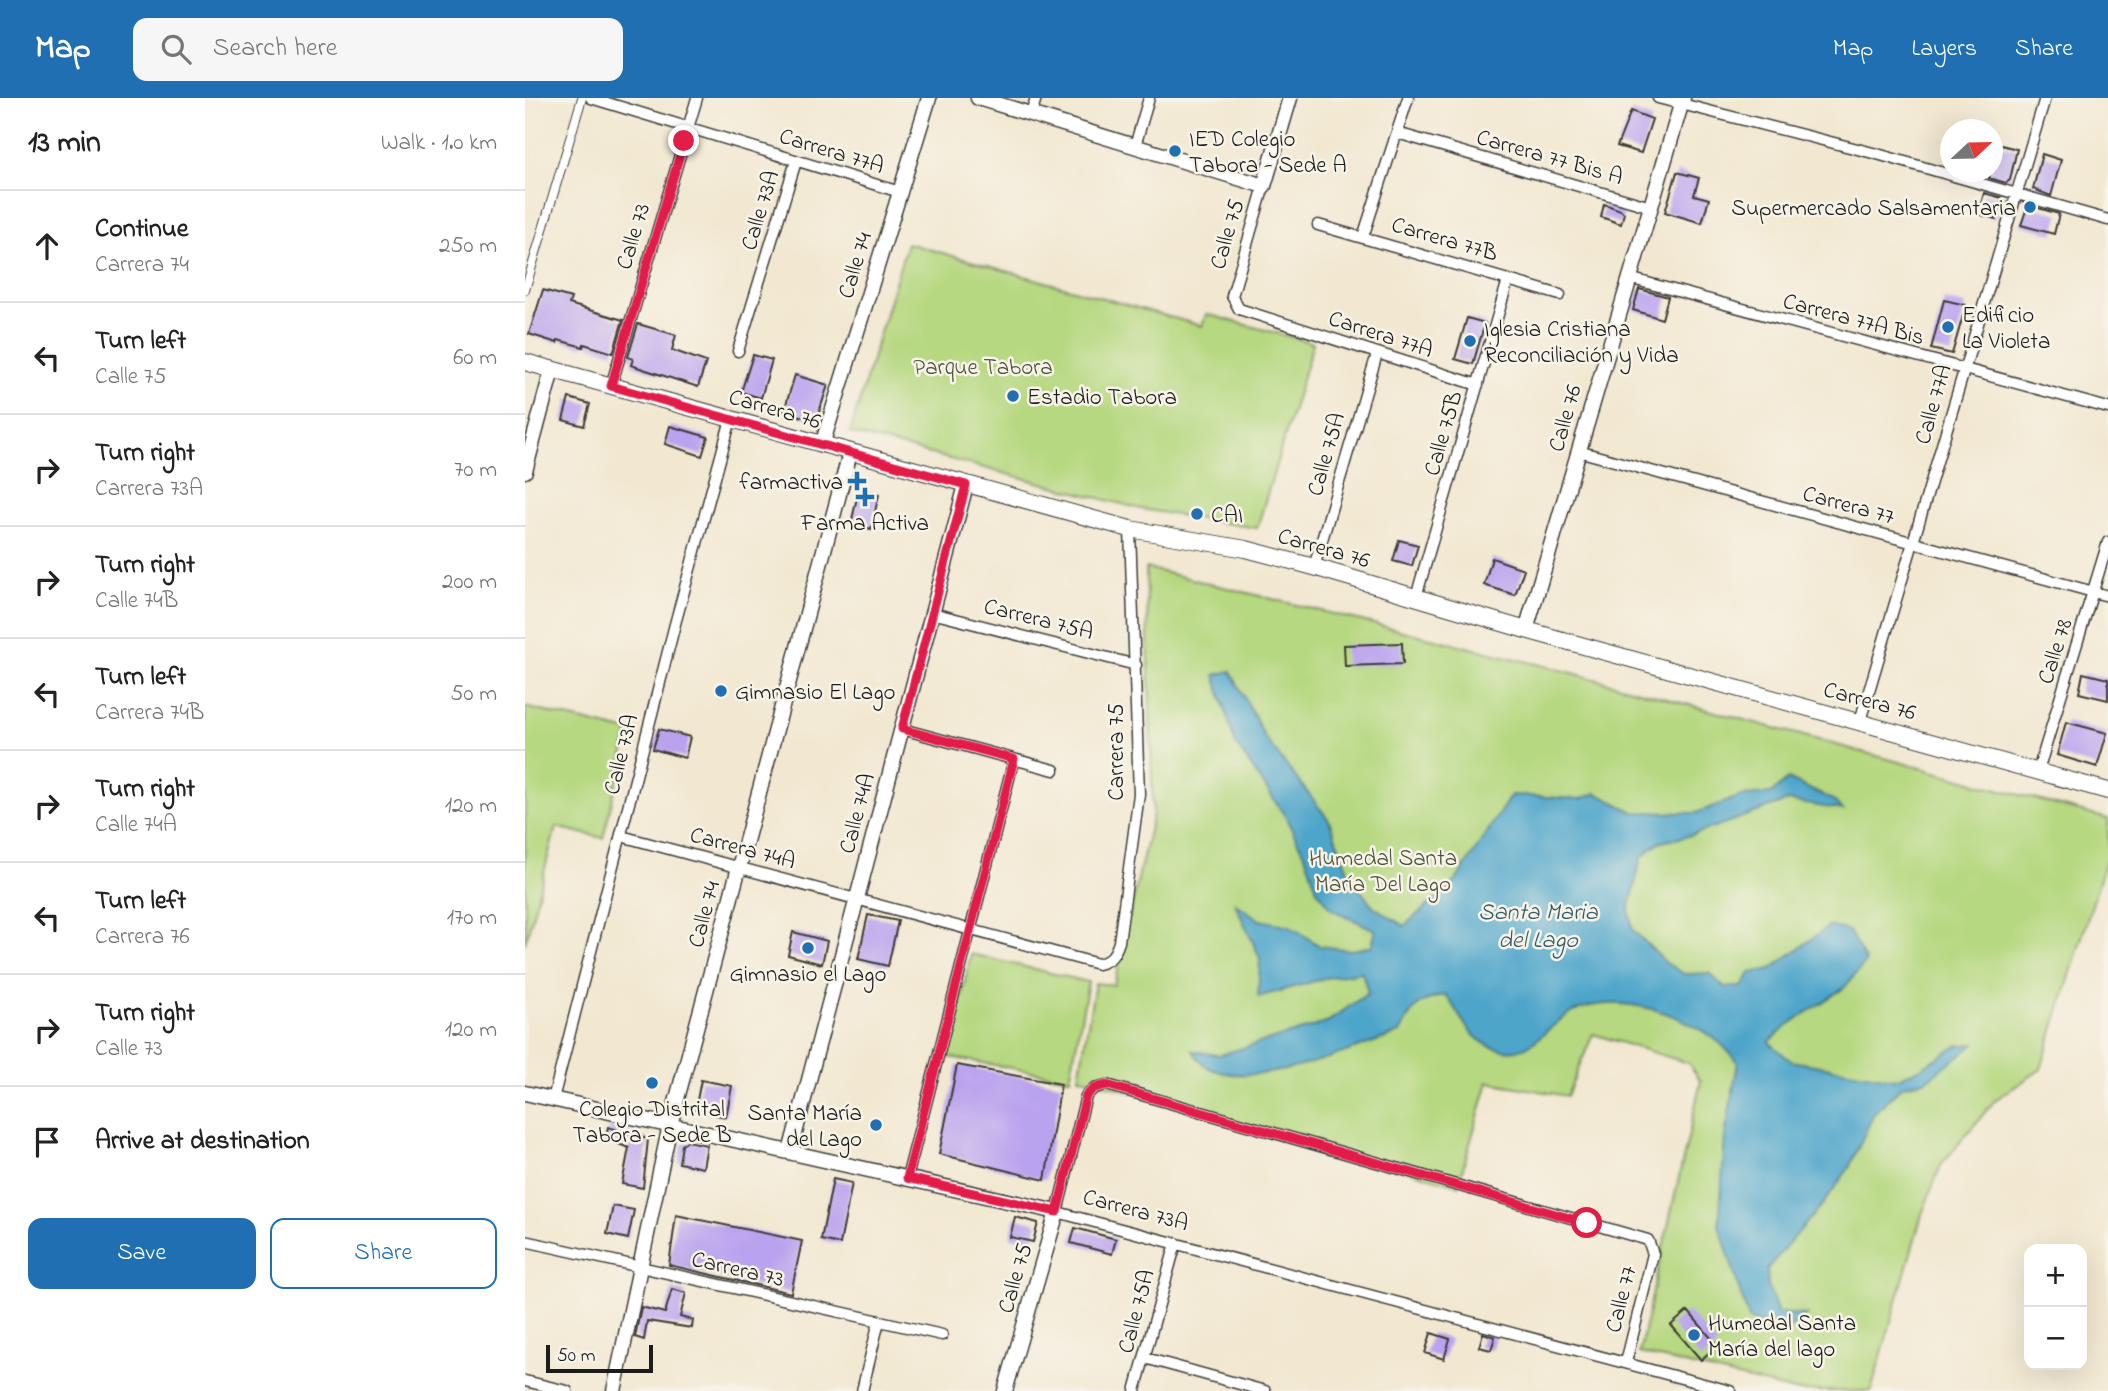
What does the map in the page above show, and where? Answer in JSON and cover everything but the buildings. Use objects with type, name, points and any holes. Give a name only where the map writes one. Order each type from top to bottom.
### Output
[{"type":"main road","name":"Carrera 76","points":[[525,362],[1130,529],[1246,549],[1314,567],[1525,629],[2108,791]]},
{"type":"street","points":[[525,290],[582,98]]},
{"type":"street","name":"Carrera 77A","points":[[591,98],[900,192]]},
{"type":"street","name":"Calle 73","points":[[611,386],[697,98]]},
{"type":"street","name":"Calle 74","points":[[823,445],[929,98]]},
{"type":"street","points":[[978,98],[1264,186]]},
{"type":"street","points":[[1031,114],[1036,98]]},
{"type":"street","points":[[1135,146],[1149,98]]},
{"type":"street","name":"Calle 75","points":[[1234,303],[1232,296],[1290,98]]},
{"type":"street","points":[[1363,237],[1408,98]]},
{"type":"street","points":[[1658,98],[1682,101],[2108,220]]},
{"type":"street","name":"Calle 77A","points":[[1860,721],[2045,98]]},
{"type":"street","name":"Calle 76","points":[[1525,629],[1682,101]]},
{"type":"street","name":"Carrera 77 Bis A","points":[[1398,133],[1651,207]]},
{"type":"street","name":"Calle 73A","points":[[739,351],[796,161]]},
{"type":"street","name":"Carrera 77B","points":[[1318,225],[1560,295]]},
{"type":"street","name":"Carrera 77A Bis","points":[[1629,278],[2108,408]]},
{"type":"street","name":"Calle 75B","points":[[1416,597],[1508,280]]},
{"type":"street","name":"Carrera 77A","points":[[1234,303],[1239,309],[1478,385]]},
{"type":"street","name":"Calle 75A","points":[[1314,567],[1377,354]]},
{"type":"street","points":[[525,471],[552,370]]},
{"type":"street","name":"Calle 73A","points":[[553,1099],[731,419]]},
{"type":"street","name":"Carrera 77","points":[[1578,451],[2108,596]]},
{"type":"street","name":"Calle 74","points":[[614,1391],[670,1125],[850,453]]},
{"type":"street","name":"Calle 74A","points":[[790,1152],[966,485]]},
{"type":"street","name":"Carrera 75","points":[[1098,964],[1115,955],[1119,942],[1139,794],[1130,529]]},
{"type":"street","name":"Calle 78","points":[[2038,771],[2095,593],[2108,542]]},
{"type":"street","name":"Carrera 75A","points":[[932,613],[1136,664]]},
{"type":"street","points":[[902,729],[1054,770]]},
{"type":"street","points":[[907,1178],[1014,759]]},
{"type":"street","name":"Carrera 74A","points":[[621,836],[1098,964]]},
{"type":"street","name":"Calle 75","points":[[1006,1391],[1057,1212],[1086,1096],[1094,1088],[1107,1085],[1648,1240],[1653,1245]]},
{"type":"street","name":"Carrera 73A","points":[[525,1093],[1057,1212],[1730,1391]]},
{"type":"street","name":"Carrera 73","points":[[525,1241],[942,1335]]},
{"type":"street","name":"Calle 75A","points":[[1135,1391],[1176,1243]]},
{"type":"street","name":"Calle 77","points":[[1626,1362],[1653,1245]]},
{"type":"street","points":[[862,1391],[879,1321]]},
{"type":"street","points":[[1145,1357],[1265,1391]]},
{"type":"street","points":[[1684,1391],[1688,1378]]},
{"type":"street","points":[[525,1381],[567,1391]]},
{"type":"green space","name":"Parque Tabora","points":[[907,243],[1202,326],[1206,314],[1313,343],[1257,528],[1141,509],[850,433]]},
{"type":"green space","name":"Humedal Santa María Del Lago","points":[[1146,568],[1569,672],[2108,819],[2108,853],[2041,1069],[1995,1100],[1941,1165],[1922,1214],[1871,1391],[1795,1391],[1639,1353],[1701,1081],[1688,1063],[1593,1034],[1567,1096],[1488,1082],[1458,1185],[1079,1077],[1095,983],[1114,985],[1153,813]]},
{"type":"green space","points":[[525,707],[629,732],[603,838],[556,827],[525,944]]},
{"type":"green space","points":[[971,954],[1088,982],[1070,1078],[948,1057]]},
{"type":"water","name":"Santa Maria del Lago","points":[[1231,671],[1265,738],[1329,820],[1351,879],[1373,906],[1404,926],[1455,882],[1511,795],[1580,799],[1596,793],[1634,812],[1696,813],[1741,796],[1771,794],[1788,779],[1833,800],[1843,810],[1788,801],[1692,835],[1658,843],[1641,858],[1629,911],[1633,930],[1666,963],[1684,974],[1709,973],[1724,987],[1742,987],[1750,973],[1771,969],[1829,926],[1849,931],[1866,962],[1844,988],[1791,1023],[1769,1042],[1791,1061],[1895,1079],[1917,1070],[1959,1045],[1975,1044],[1926,1080],[1902,1086],[1874,1113],[1849,1168],[1823,1204],[1767,1269],[1768,1286],[1778,1313],[1807,1315],[1786,1331],[1749,1320],[1719,1225],[1725,1136],[1738,1062],[1715,1039],[1683,1020],[1644,1007],[1624,1004],[1586,1007],[1569,1014],[1527,1046],[1507,1051],[1478,1039],[1446,995],[1417,1006],[1400,1033],[1303,1065],[1251,1074],[1227,1073],[1207,1067],[1201,1062],[1193,1051],[1219,1055],[1326,1023],[1368,993],[1362,972],[1326,978],[1258,997],[1260,958],[1235,903],[1260,920],[1290,926],[1320,946],[1351,950],[1372,946],[1375,930],[1333,910],[1317,890],[1307,860],[1285,816],[1235,743],[1215,675]]},
{"type":"place","name":"IED Colegio Tabora - Sede A","points":[[1175,151]]},
{"type":"place","name":"Supermercado Salsamentaria","points":[[2030,207]]},
{"type":"place","name":"Edificio La Violeta","points":[[1948,327]]},
{"type":"place","name":"Iglesia Cristiana Reconciliación y Vida","points":[[1470,341]]},
{"type":"place","name":"Estadio Tabora","points":[[1013,396]]},
{"type":"place","name":"farmactiva","points":[[857,481]]},
{"type":"place","name":"Farma Activa","points":[[865,497]]},
{"type":"place","name":"CAI","points":[[1197,514]]},
{"type":"place","name":"Gimnasio El Lago","points":[[721,691]]},
{"type":"place","name":"Gimnasio el Lago","points":[[808,948]]},
{"type":"place","name":"Colegio Distrital Tabora - Sede B","points":[[652,1083]]},
{"type":"place","name":"Santa María del Lago","points":[[876,1125]]},
{"type":"place","name":"Humedal Santa María del lago","points":[[1694,1335]]},
{"type":"route","points":[[684,141],[611,386],[966,485],[902,729],[1014,759],[907,1178],[1057,1212],[1086,1096],[1094,1088],[1107,1085],[1587,1223]]}]
